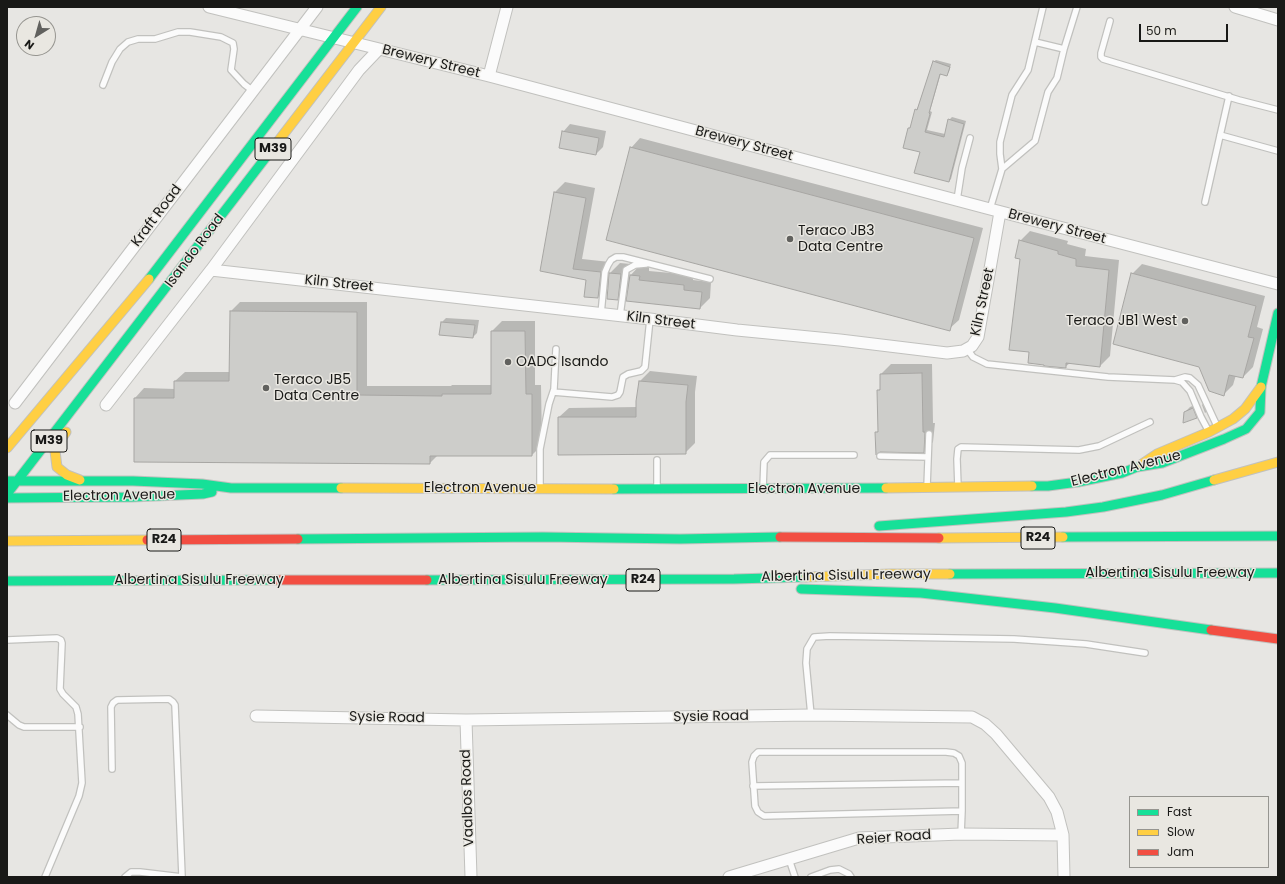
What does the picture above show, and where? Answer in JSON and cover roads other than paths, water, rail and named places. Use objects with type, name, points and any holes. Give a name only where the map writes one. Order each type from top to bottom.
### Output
[{"type":"main road","name":"Isando Road","points":[[7,448],[177,244],[358,7]]},
{"type":"main road","name":"Isando Road","points":[[7,494],[12,481],[81,400],[381,7]]},
{"type":"main road","name":"Electron Avenue","points":[[12,481],[80,480],[202,484],[231,488],[540,488],[657,490],[958,488],[1064,484],[1104,477],[1136,467],[1162,463],[1246,429],[1260,412],[1261,387],[1278,313]]},
{"type":"main road","points":[[1136,467],[1157,454],[1209,432],[1239,415],[1261,387]]},
{"type":"main road","points":[[80,480],[61,472],[55,459],[55,451],[58,443],[80,412],[81,400]]},
{"type":"main road","points":[[7,441],[22,430]]},
{"type":"main road","points":[[797,537],[867,528],[1066,512],[1103,507],[1162,495],[1278,462]]},
{"type":"main road","name":"Electron Avenue","points":[[7,498],[168,496],[204,494],[231,488]]},
{"type":"main road","name":"R24","points":[[7,541],[535,537],[680,539],[797,537],[932,538],[1278,536]]},
{"type":"main road","name":"Albertina Sisulu Freeway","points":[[7,581],[734,579],[890,574],[1278,573]]},
{"type":"main road","points":[[734,579],[765,588]]},
{"type":"main road","points":[[788,589],[921,593],[1055,608],[1278,639]]},
{"type":"street","name":"Brewery Street","points":[[209,7],[489,76],[995,211],[1278,284]]},
{"type":"street","points":[[300,30],[317,7]]},
{"type":"street","points":[[489,76],[507,7]]},
{"type":"street","points":[[1236,7],[1278,20]]},
{"type":"street","name":"Kraft Road","points":[[15,403],[300,30]]},
{"type":"street","points":[[106,405],[211,270],[359,70],[379,49]]},
{"type":"street","name":"Kiln Street","points":[[211,270],[947,353],[967,349],[975,342],[980,330],[995,211]]},
{"type":"street","name":"Sysie Road","points":[[256,716],[466,720],[811,715],[972,717],[980,720],[1003,742],[1049,797],[1057,812],[1063,835],[1064,877]]},
{"type":"street","name":"Vaalbos Road","points":[[466,720],[471,877]]},
{"type":"street","name":"Reier Road","points":[[729,877],[859,838],[961,834],[1063,835]]},
{"type":"lane","points":[[995,211],[1002,169],[1000,142],[1012,95],[1028,70],[1043,7]]},
{"type":"lane","points":[[1002,169],[1035,141],[1048,92],[1057,78],[1064,49],[1078,7]]},
{"type":"lane","points":[[1110,21],[1101,53],[1101,57],[1103,59],[1239,100],[1278,110]]},
{"type":"lane","points":[[103,85],[112,62],[120,49],[128,42],[155,39],[178,32],[190,32],[221,37],[233,43],[234,49],[231,70],[253,91]]},
{"type":"lane","points":[[1035,42],[1064,49]]},
{"type":"lane","points":[[1205,202],[1229,96]]},
{"type":"lane","points":[[1220,135],[1278,151]]},
{"type":"lane","points":[[957,200],[962,168],[970,138]]},
{"type":"lane","points":[[601,314],[605,272],[611,260],[616,257],[623,257],[710,278]]},
{"type":"lane","points":[[620,316],[626,270],[635,265],[648,263]]},
{"type":"lane","points":[[553,392],[612,397],[618,395],[623,377],[628,374],[641,371],[646,366],[650,319]]},
{"type":"lane","points":[[540,488],[540,449],[549,404],[554,389],[556,349]]},
{"type":"lane","points":[[967,349],[973,357],[987,364],[1108,377],[1175,380],[1190,378],[1198,385],[1218,427]]},
{"type":"lane","points":[[1175,380],[1186,385],[1209,432],[1224,439]]},
{"type":"lane","points":[[958,488],[957,459],[958,449],[961,447],[1079,450],[1099,446],[1150,422]]},
{"type":"lane","points":[[927,488],[929,434]]},
{"type":"lane","points":[[763,489],[764,462],[770,455],[854,455]]},
{"type":"lane","points":[[880,456],[928,457]]},
{"type":"lane","points":[[657,460],[657,490]]},
{"type":"lane","points":[[811,715],[806,662],[807,649],[814,637],[1014,639],[1086,644],[1145,652]]},
{"type":"lane","points":[[7,640],[57,638],[61,640],[60,689],[76,707],[78,714],[80,727],[82,783],[79,796],[45,877]]},
{"type":"lane","points":[[112,769],[111,706],[113,703],[117,700],[162,699],[169,699],[173,702],[182,877],[135,872],[131,872],[125,877]]},
{"type":"lane","points":[[7,715],[19,725],[24,727],[80,727]]},
{"type":"lane","points":[[961,834],[962,810],[962,763],[959,756],[954,753],[758,752],[754,756],[752,762],[755,806],[758,812],[764,816],[962,810]]},
{"type":"lane","points":[[753,786],[962,783]]},
{"type":"lane","points":[[789,859],[795,877]]},
{"type":"lane","points":[[811,877],[830,870],[839,869],[849,874],[851,877]]},
{"type":"place","name":"Teraco JB3 Data Centre","points":[[790,239]]},
{"type":"place","name":"Teraco JB1 West","points":[[1185,321]]},
{"type":"place","name":"OADC Isando","points":[[508,362]]},
{"type":"place","name":"Teraco JB5 Data Centre","points":[[266,388]]}]
